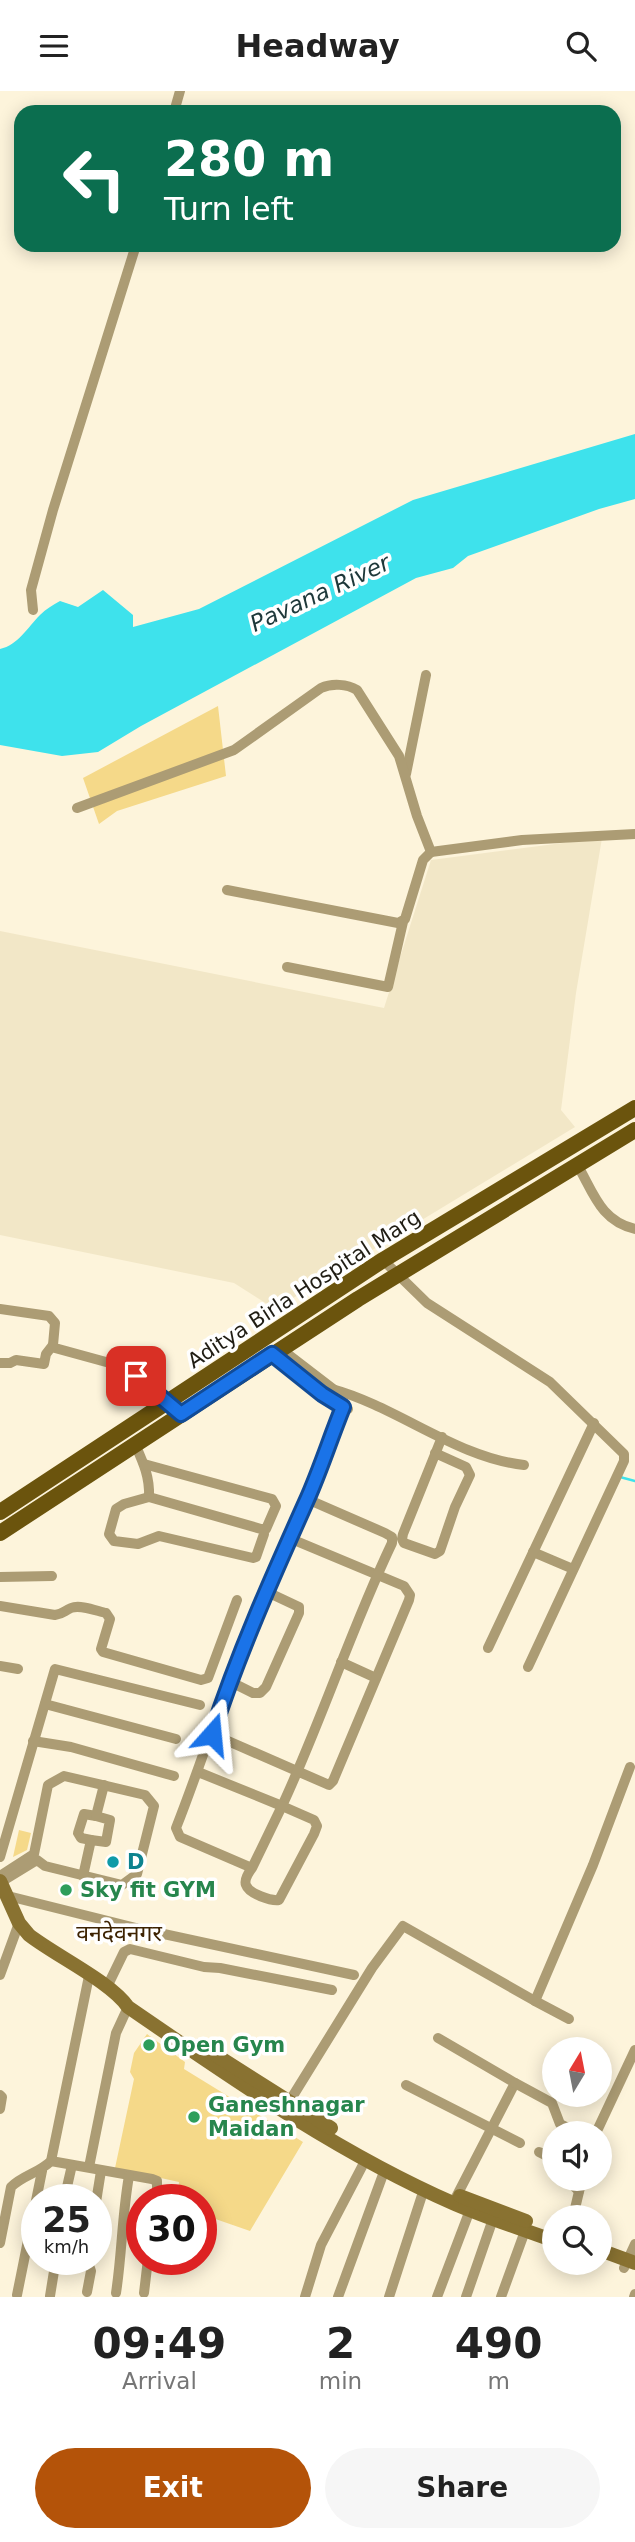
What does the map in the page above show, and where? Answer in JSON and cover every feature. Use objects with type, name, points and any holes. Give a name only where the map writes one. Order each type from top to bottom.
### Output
[{"type":"main road","name":"Aditya Birla Hospital Marg","points":[[0,1512],[383,1260],[635,1108]]},
{"type":"main road","name":"Aditya Birla Hospital Marg","points":[[0,1533],[277,1351],[635,1131]]},
{"type":"main road","points":[[590,1136],[601,1152]]},
{"type":"main road","points":[[476,1205],[486,1221]]},
{"type":"street","points":[[33,610],[31,590],[53,510],[134,252]]},
{"type":"street","points":[[406,776],[426,675]]},
{"type":"street","points":[[77,808],[234,750],[327,686],[346,686],[357,690],[399,756],[431,852]]},
{"type":"street","points":[[287,967],[388,987],[403,922],[423,860],[431,852],[522,840],[635,834]]},
{"type":"street","points":[[227,890],[403,922]]},
{"type":"street","points":[[578,1165],[607,1215],[614,1222],[635,1229]]},
{"type":"street","points":[[383,1260],[427,1303],[550,1382],[630,1460],[573,1569],[528,1667]]},
{"type":"street","points":[[0,1309],[49,1316],[53,1319],[53,1345],[44,1364],[16,1360],[0,1363]]},
{"type":"street","points":[[53,1345],[59,1351],[128,1370],[181,1414]]},
{"type":"street","points":[[252,1868],[180,1837],[176,1828],[265,1591],[307,1499],[343,1407],[349,1409],[345,1398],[329,1393],[277,1351]]},
{"type":"street","points":[[329,1393],[362,1399],[499,1462],[524,1465]]},
{"type":"street","points":[[488,1648],[594,1423]]},
{"type":"street","points":[[435,1453],[466,1467],[470,1475],[455,1507],[440,1551],[435,1554],[404,1543],[402,1539],[435,1453],[442,1437]]},
{"type":"street","points":[[135,1444],[144,1464],[149,1496]]},
{"type":"street","points":[[144,1464],[212,1485],[272,1499],[276,1506],[266,1529],[149,1496],[116,1509],[110,1539],[138,1544],[159,1536],[253,1558],[256,1557],[264,1534]]},
{"type":"street","points":[[198,1772],[282,1806],[314,1820],[317,1826],[279,1900],[272,1901],[249,1890],[246,1878],[252,1868],[282,1806],[298,1772],[392,1543],[391,1537],[307,1499]]},
{"type":"street","points":[[212,1734],[329,1785],[410,1595],[404,1587],[289,1538]]},
{"type":"street","points":[[533,1552],[573,1569]]},
{"type":"street","points":[[0,1577],[52,1576]]},
{"type":"street","points":[[229,1681],[253,1693],[260,1693],[266,1687],[299,1613],[299,1607],[265,1591]]},
{"type":"street","points":[[0,1606],[55,1615],[77,1607],[106,1613],[110,1619],[101,1649],[103,1652],[201,1680],[208,1678],[237,1600]]},
{"type":"street","points":[[341,1662],[376,1678]]},
{"type":"street","points":[[0,1666],[18,1669]]},
{"type":"street","points":[[0,1857],[53,1673],[58,1668],[200,1705]]},
{"type":"street","points":[[45,1703],[176,1739]]},
{"type":"street","points":[[33,1741],[71,1747],[174,1776]]},
{"type":"street","points":[[535,2001],[593,1865],[630,1767]]},
{"type":"street","points":[[64,1776],[145,1795],[154,1806],[137,1874],[122,1885],[45,1866],[37,1860],[0,1880],[34,1854],[48,1786],[64,1776]]},
{"type":"street","points":[[96,1816],[104,1785]]},
{"type":"street","points":[[84,1814],[96,1816],[108,1818],[111,1823],[106,1842],[81,1838],[78,1833],[84,1814]]},
{"type":"street","points":[[83,1876],[91,1840]]},
{"type":"street","points":[[0,1880],[19,1923],[29,1935],[125,2002]]},
{"type":"street","points":[[8,1896],[136,1928],[354,1975]]},
{"type":"street","points":[[0,1975],[19,1923]]},
{"type":"street","points":[[286,2107],[372,1968],[403,1926],[569,2019]]},
{"type":"street","points":[[107,1987],[124,1952],[130,1949],[332,1990]]},
{"type":"street","points":[[0,2243],[11,2187],[17,2181],[42,2171],[51,2161],[89,1976]]},
{"type":"street","points":[[125,2002],[132,2000],[366,2159],[424,2189],[542,2228]]},
{"type":"street","points":[[89,2167],[116,2033],[125,2002]]},
{"type":"street","points":[[438,2038],[552,2103],[556,2107],[559,2121]]},
{"type":"street","points":[[602,2121],[635,2050]]},
{"type":"street","points":[[455,2199],[515,2083]]},
{"type":"street","points":[[406,2085],[520,2143]]},
{"type":"street","points":[[0,2095],[0,2109]]},
{"type":"street","points":[[286,2107],[336,2132],[470,2210],[542,2237]]},
{"type":"street","points":[[305,2297],[321,2245],[366,2159]]},
{"type":"street","points":[[51,2161],[157,2181],[157,2184]]},
{"type":"street","points":[[68,2184],[72,2165]]},
{"type":"street","points":[[338,2297],[385,2169]]},
{"type":"street","points":[[17,2295],[42,2171]]},
{"type":"street","points":[[99,2184],[102,2171]]},
{"type":"street","points":[[116,2293],[123,2234],[122,2218],[129,2176]]},
{"type":"street","points":[[389,2297],[424,2189]]},
{"type":"street","points":[[576,2205],[579,2191]]},
{"type":"street","points":[[437,2297],[470,2210]]},
{"type":"street","points":[[466,2297],[493,2219]]},
{"type":"street","points":[[501,2297],[525,2231]]},
{"type":"street","points":[[630,2266],[635,2245]]},
{"type":"street","points":[[612,2256],[630,2266]]},
{"type":"street","points":[[612,2262],[630,2266]]},
{"type":"street","points":[[50,2297],[54,2275]]},
{"type":"street","points":[[87,2292],[90,2275]]},
{"type":"street","points":[[144,2293],[146,2275]]},
{"type":"shaded area","points":[[218,706],[226,776],[117,811],[99,824],[83,778]]},
{"type":"shaded area","points":[[602,838],[576,993],[561,1110],[575,1127],[275,1309],[234,1283],[0,1235],[0,931],[384,1008],[431,860]]},
{"type":"shaded area","points":[[19,1830],[31,1833],[27,1850],[13,1857]]},
{"type":"shaded area","name":"Ganeshnagar Maidan","points":[[147,2034],[185,2062],[184,2069],[303,2142],[250,2231],[217,2220],[217,2184],[179,2184],[115,2168],[134,2079],[130,2072],[134,2053]]},
{"type":"water","name":"Pavana River","points":[[635,434],[635,499],[599,509],[468,556],[453,568],[416,578],[141,726],[98,752],[62,756],[0,745],[0,649],[17,640],[42,613],[60,601],[78,607],[103,590],[133,615],[133,627],[199,609],[413,500]]},
{"type":"waterway","points":[[620,1477],[635,1481]]},
{"type":"place","name":"D","points":[[113,1862]]},
{"type":"place","name":"Sky fit GYM","points":[[66,1890]]},
{"type":"place","name":"Open Gym","points":[[149,2045]]},
{"type":"place","name":"Ganeshnagar Maidan","points":[[194,2117]]},
{"type":"district","name":"वनदेवनगर","points":[[119,1933]]},
{"type":"route","points":[[136,1376],[181,1414],[272,1354],[322,1394],[343,1407],[307,1499],[265,1591],[229,1681],[212,1734]]}]
